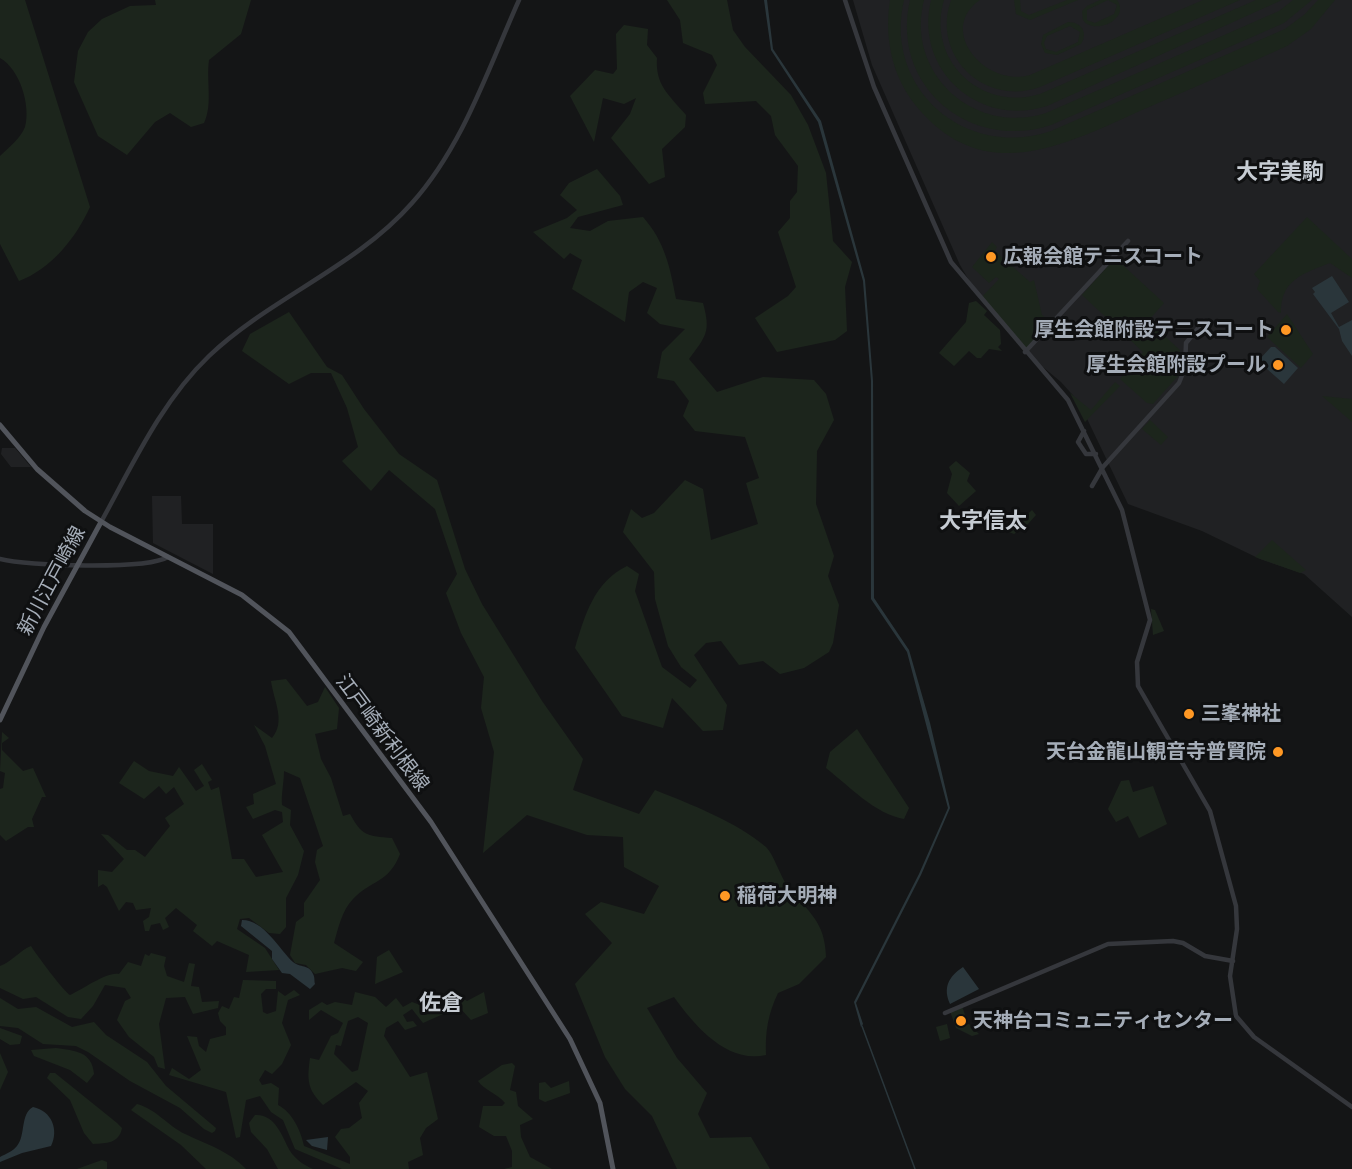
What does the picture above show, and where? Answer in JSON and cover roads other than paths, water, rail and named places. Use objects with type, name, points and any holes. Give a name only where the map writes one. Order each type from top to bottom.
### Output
[{"type":"main road","name":"江戸崎新利根線","points":[[0,425],[37,469],[74,503],[101,522],[252,601],[289,632],[431,822],[581,1059],[602,1110],[613,1169]]},
{"type":"main road","name":"新川江戸崎線","points":[[0,720],[44,627],[101,522]]},
{"type":"street","points":[[101,522],[161,415],[192,373],[241,330],[382,232],[426,187],[453,145],[519,0]]},
{"type":"street","points":[[845,0],[874,87],[951,262],[1025,352],[1062,391],[1103,467],[1122,510],[1149,612],[1149,628],[1135,670],[1138,686],[1214,823],[1236,906],[1230,976],[1234,1010],[1242,1026],[1254,1037],[1352,1107]]},
{"type":"street","points":[[1025,352],[1128,241]]},
{"type":"street","points":[[1092,486],[1103,467],[1179,383],[1185,368],[1186,343],[1204,321]]},
{"type":"street","points":[[1084,431],[1078,442],[1086,454],[1096,454]]},
{"type":"street","points":[[0,559],[32,564],[78,564],[152,563],[168,557]]},
{"type":"street","points":[[945,1013],[1108,944],[1173,941],[1183,943],[1204,956],[1233,961]]},
{"type":"waterway","points":[[862,1026],[915,1169]]},
{"type":"place","name":"広報会館テニスコート","points":[[991,257]]},
{"type":"place","name":"厚生会館附設テニスコート","points":[[1286,330]]},
{"type":"place","name":"厚生会館附設プール","points":[[1278,365]]},
{"type":"place","name":"三峯神社","points":[[1189,714]]},
{"type":"place","name":"天台金龍山観音寺普賢院","points":[[1278,752]]},
{"type":"place","name":"稲荷大明神","points":[[725,896]]},
{"type":"place","name":"天神台コミュニティセンター","points":[[961,1021]]},
{"type":"district","name":"大字美駒","points":[[1280,173]]},
{"type":"district","name":"大字信太","points":[[983,522]]},
{"type":"district","name":"佐倉","points":[[441,1004]]}]
